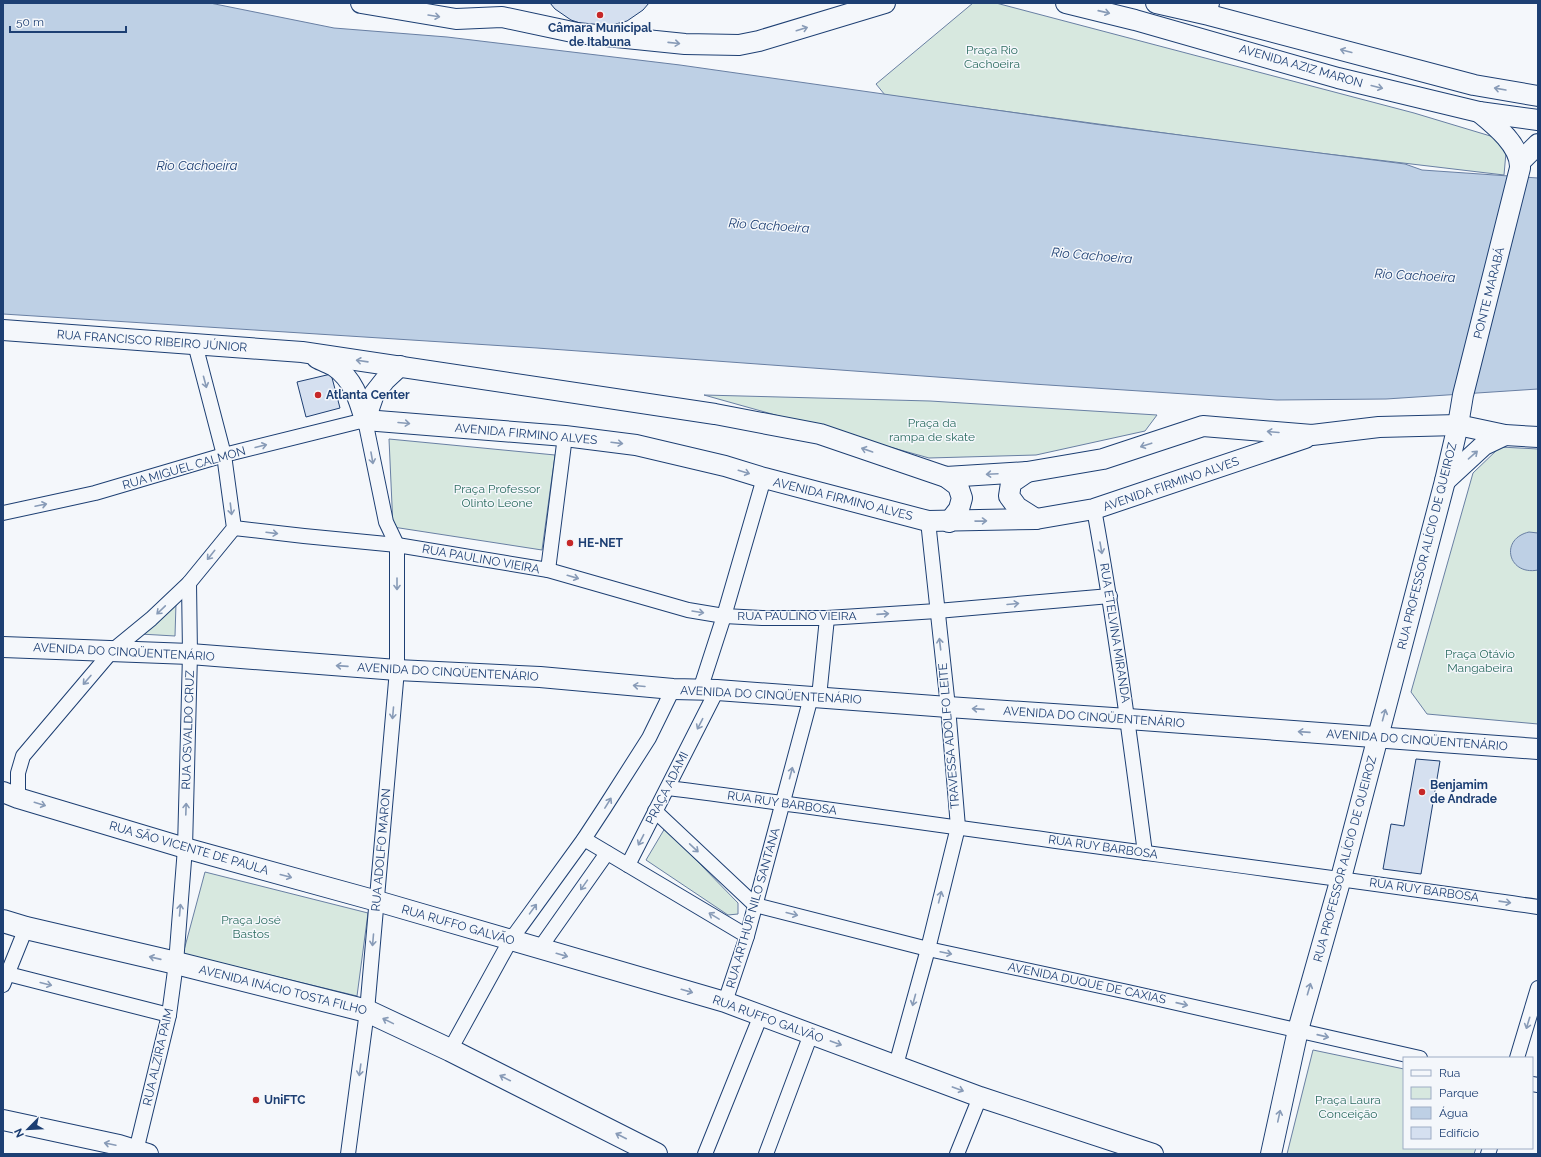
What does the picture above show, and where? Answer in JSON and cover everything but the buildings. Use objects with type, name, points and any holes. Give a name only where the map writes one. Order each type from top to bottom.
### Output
[{"type":"main road","points":[[362,3],[456,19],[502,17],[577,32],[685,44],[739,44],[759,41],[885,3]]},
{"type":"main road","points":[[396,9],[415,3]]},
{"type":"main road","points":[[486,3],[502,17]]},
{"type":"main road","name":"AVENIDA AZIZ MARON","points":[[1066,3],[1164,27],[1338,78],[1479,112],[1538,120]]},
{"type":"main road","name":"AVENIDA AZIZ MARON","points":[[1156,3],[1211,9],[1474,85],[1537,93]]},
{"type":"main road","points":[[1479,112],[1503,133],[1510,142],[1520,164],[1538,144]]},
{"type":"main road","name":"PONTE MARABÁ","points":[[1458,425],[1463,395],[1520,164]]},
{"type":"main road","name":"RUA FRANCISCO RIBEIRO JÚNIOR","points":[[3,330],[302,352],[400,366]]},
{"type":"main road","name":"RUA FRANCISCO RIBEIRO JÚNIOR","points":[[302,352],[333,366],[348,378],[358,398],[365,420]]},
{"type":"main road","points":[[365,420],[374,394],[384,380],[400,366]]},
{"type":"main road","name":"AVENIDA FIRMINO ALVES","points":[[400,366],[454,376],[573,392],[715,414],[813,432],[946,477],[1027,472],[1103,459],[1203,426],[1312,435],[1379,427],[1458,425],[1505,434],[1538,437]]},
{"type":"main road","name":"AVENIDA FIRMINO ALVES","points":[[365,420],[565,436],[636,445],[725,466],[764,478],[928,521],[949,522],[1036,519],[1094,510],[1312,435]]},
{"type":"main road","name":"RUA PROFESSOR ALÍCIO DE QUEIROZ","points":[[1271,1154],[1298,1030],[1341,878],[1445,481],[1458,425]]},
{"type":"main road","points":[[1445,481],[1484,445],[1505,434]]},
{"type":"main road","points":[[1027,472],[1011,483],[1009,496],[1017,507],[1036,519]]},
{"type":"main road","points":[[946,477],[958,486],[962,498],[960,509],[949,522]]},
{"type":"main road","name":"AVENIDA DO CINQÜENTENÁRIO","points":[[3,646],[190,654],[397,670],[540,677],[673,689],[815,697],[1538,749]]},
{"type":"main road","name":"RUA SÃO VICENTE DE PAULA","points":[[11,795],[185,848],[377,901]]},
{"type":"main road","name":"RUA RUFFO GALVÃO","points":[[377,901],[510,941],[540,948],[725,1002],[980,1097],[1153,1154]]},
{"type":"main road","name":"AVENIDA INÁCIO TOSTA FILHO","points":[[3,921],[26,928],[176,963],[367,1011],[450,1050],[656,1154]]},
{"type":"main road","points":[[3,1120],[142,1152]]},
{"type":"street","points":[[11,795],[23,756],[112,650],[151,619],[189,582],[234,528],[224,455],[195,344]]},
{"type":"street","points":[[365,420],[386,522],[397,545]]},
{"type":"street","name":"RUA MIGUEL CALMON","points":[[3,513],[95,493],[224,455],[365,420]]},
{"type":"street","points":[[548,570],[565,436]]},
{"type":"street","name":"PRAÇA ADAMI","points":[[628,865],[668,788],[708,690],[724,616],[764,478]]},
{"type":"street","name":"RUA ETELVINA MIRANDA","points":[[1094,510],[1110,596],[1128,719],[1145,853]]},
{"type":"street","name":"TRAVESSA ADOLFO LEITE","points":[[896,1065],[928,949],[958,828],[948,707],[936,610],[928,521]]},
{"type":"street","name":"RUA PAULINO VIEIRA","points":[[234,528],[397,545],[548,570],[688,610],[724,616],[762,618],[827,618],[1110,596]]},
{"type":"street","name":"RUA ADOLFO MARON","points":[[348,1154],[367,1011],[397,670],[397,545]]},
{"type":"street","name":"RUA OSVALDO CRUZ","points":[[185,848],[190,654],[189,582]]},
{"type":"street","name":"RUA ARTHUR NILO SANTANA","points":[[725,1002],[747,936],[783,802],[815,697],[827,618]]},
{"type":"street","points":[[450,1050],[510,941],[584,839],[649,738],[673,689]]},
{"type":"street","name":"RUA RUY BARBOSA","points":[[668,788],[783,802],[958,828],[1341,878],[1538,906]]},
{"type":"street","points":[[655,811],[755,905]]},
{"type":"street","points":[[584,839],[747,936]]},
{"type":"street","points":[[176,963],[185,848]]},
{"type":"street","points":[[540,948],[607,853]]},
{"type":"street","name":"AVENIDA DUQUE DE CAXIAS","points":[[755,905],[928,949],[1416,1057]]},
{"type":"street","points":[[26,928],[6,980],[169,1015]]},
{"type":"street","name":"RUA ALZIRA PAIM","points":[[142,1152],[169,1015],[176,963]]},
{"type":"street","points":[[1517,1057],[1538,988]]},
{"type":"street","points":[[705,1154],[761,1015]]},
{"type":"street","points":[[766,1154],[811,1034]]},
{"type":"street","points":[[957,1154],[980,1097]]},
{"type":"green space","name":"Praça Rio Cachoeira","points":[[973,3],[996,3],[1414,113],[1507,141],[1504,175],[1260,146],[885,95],[876,84]]},
{"type":"green space","name":"Praça da rampa de skate","points":[[704,395],[930,401],[1157,415],[1145,431],[1036,455],[929,458]]},
{"type":"green space","name":"Praça Professor Olinto Leone","points":[[389,439],[555,455],[542,550],[393,527]]},
{"type":"green space","name":"Praça Otávio Mangabeira","points":[[1500,447],[1538,449],[1538,724],[1427,714],[1411,692],[1473,473]]},
{"type":"green space","points":[[176,603],[175,636],[140,634]]},
{"type":"green space","points":[[665,828],[738,903],[738,914],[728,915],[646,860]]},
{"type":"green space","name":"Praça José Bastos","points":[[205,872],[368,913],[357,996],[183,954]]},
{"type":"green space","name":"Praça Laura Conceição","points":[[1313,1050],[1403,1069],[1403,1149],[1476,1149],[1474,1154],[1287,1154]]},
{"type":"water","name":"Rio Cachoeira","points":[[3,3],[210,3],[334,28],[447,37],[680,65],[1094,124],[1405,164],[1422,170],[1538,178],[1538,389],[1386,399],[1277,400],[537,348],[3,314]]},
{"type":"water","points":[[1529,532],[1538,533],[1538,570],[1520,568],[1511,556],[1511,549],[1514,542],[1520,536]]},
{"type":"place","name":"Câmara Municipal de Itabuna","points":[[600,15]]},
{"type":"place","name":"Atlanta Center","points":[[318,395]]},
{"type":"place","name":"HE-NET","points":[[570,543]]},
{"type":"place","name":"Benjamim de Andrade","points":[[1422,792]]},
{"type":"place","name":"UniFTC","points":[[256,1100]]}]
